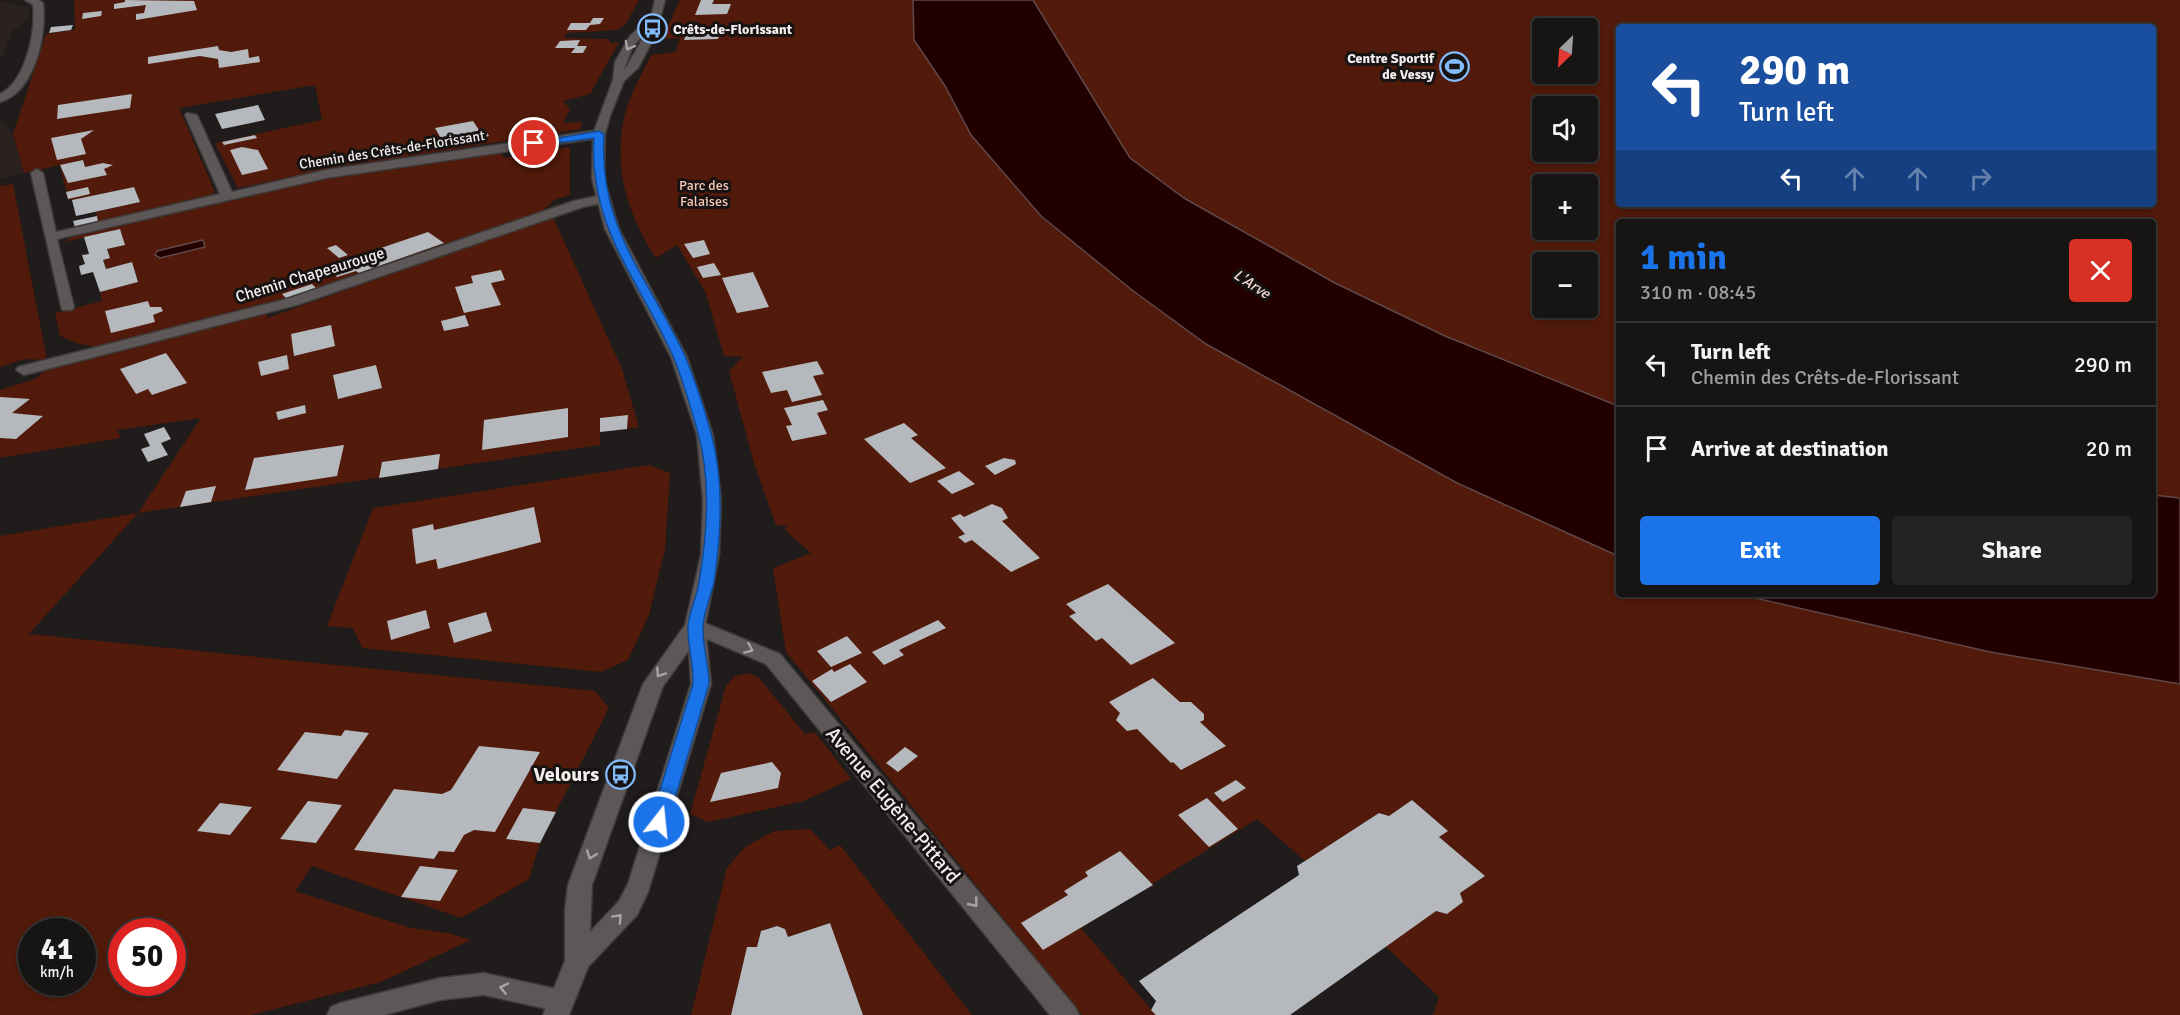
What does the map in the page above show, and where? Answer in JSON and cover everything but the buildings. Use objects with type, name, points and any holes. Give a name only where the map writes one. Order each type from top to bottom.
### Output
[{"type":"street","points":[[0,99],[16,90],[36,39],[41,15],[38,3],[30,0]]},
{"type":"street","points":[[578,961],[576,909],[580,885],[653,684],[695,626],[706,583],[712,527],[711,469],[705,435],[679,357],[620,245],[602,199],[597,165],[599,134],[619,80],[632,68],[651,34],[653,19],[660,0]]},
{"type":"street","points":[[191,115],[227,196]]},
{"type":"street","name":"Chemin des Crêts-de-Florissant","points":[[50,237],[326,174],[599,134]]},
{"type":"street","points":[[37,173],[67,307]]},
{"type":"street","name":"Chemin Chapeaurouge","points":[[24,370],[292,303],[579,204],[602,199]]},
{"type":"street","points":[[340,1015],[440,989],[484,984],[559,1008],[578,961],[628,908],[640,885],[701,684],[701,664],[695,626]]},
{"type":"street","name":"Avenue Eugène-Pittard","points":[[695,626],[773,659],[1066,1015]]},
{"type":"shaded area","points":[[0,1],[29,7],[29,17],[13,31],[0,61]]},
{"type":"shaded area","points":[[0,119],[13,134],[24,173],[0,180]]},
{"type":"green space","points":[[74,0],[639,0],[625,25],[617,30],[567,33],[564,38],[609,39],[610,43],[619,42],[590,94],[563,101],[570,109],[563,123],[582,122],[581,129],[334,168],[238,188],[215,143],[322,120],[315,85],[179,108],[215,192],[209,196],[98,222],[96,212],[140,202],[134,187],[68,199],[60,165],[24,173],[13,134],[46,34],[75,30]]},
{"type":"green space","name":"Parc des Falaises","points":[[680,0],[913,0],[914,40],[945,86],[971,135],[1041,217],[1132,290],[1206,344],[1457,483],[1616,555],[1616,597],[1751,597],[1990,652],[2180,684],[2180,1015],[1433,1015],[1439,997],[1385,946],[1436,911],[1447,914],[1463,902],[1460,893],[1485,876],[1439,837],[1447,830],[1412,800],[1389,816],[1379,813],[1305,861],[1257,819],[1081,928],[1156,1015],[1082,1015],[786,652],[773,568],[811,553],[785,530],[787,526],[776,525],[754,463],[729,371],[743,357],[724,356],[705,291],[677,245],[656,258],[630,208],[625,190],[620,153],[625,114],[651,55],[676,52],[680,38],[662,39]]},
{"type":"green space","points":[[1033,0],[2180,0],[2180,498],[2156,495],[2156,219],[1616,219],[1616,405],[1445,336],[1335,283],[1184,198],[1130,158]]},
{"type":"green space","points":[[570,147],[570,195],[554,200],[544,210],[287,299],[101,347],[79,344],[60,336],[55,313],[102,301],[100,292],[138,282],[132,262],[106,269],[103,260],[110,258],[107,249],[125,245],[120,229],[64,242],[75,234],[305,182],[500,151],[504,158]]},
{"type":"green space","points":[[13,184],[47,360],[24,359],[0,367],[0,186]]},
{"type":"green space","points":[[553,217],[622,369],[639,427],[600,432],[600,445],[138,513],[201,418],[117,430],[121,438],[0,458],[0,390],[35,379],[48,368],[267,311],[267,318]]},
{"type":"green space","points":[[649,465],[670,473],[665,549],[649,615],[628,660],[601,672],[362,648],[353,628],[327,626],[373,508]]},
{"type":"green space","points":[[138,513],[29,634],[595,691],[609,708],[540,843],[529,879],[461,918],[312,866],[295,891],[411,928],[448,933],[471,940],[381,982],[251,1015],[0,1015],[0,536]]},
{"type":"green space","points":[[747,673],[758,677],[805,734],[815,732],[851,779],[804,801],[708,822],[690,814],[726,686],[735,676]]},
{"type":"green space","points":[[810,829],[830,850],[840,845],[972,1015],[863,1015],[829,923],[788,937],[785,929],[777,926],[761,931],[757,947],[747,948],[731,1015],[691,1015],[727,868],[745,847],[774,831]]},
{"type":"water","name":"L'Arve","points":[[913,0],[1033,0],[1130,158],[1184,198],[1335,283],[1445,336],[1616,405],[1616,555],[1457,483],[1206,344],[1132,290],[1041,216],[971,135],[945,86],[914,40]]},
{"type":"water","points":[[203,240],[205,247],[160,258],[155,255],[157,251]]},
{"type":"water","points":[[2156,495],[2180,498],[2180,684],[1990,652],[1751,597],[2156,597]]},
{"type":"place","name":"Crêts-de-Florissant","points":[[652,29]]},
{"type":"place","name":"Centre Sportif de Vessy","points":[[1455,66]]},
{"type":"place","name":"Velours","points":[[620,774]]},
{"type":"route","points":[[534,143],[599,134],[598,179],[606,213],[620,245],[679,357],[705,435],[711,469],[712,527],[706,583],[695,626],[701,664],[701,684],[659,822]]}]
